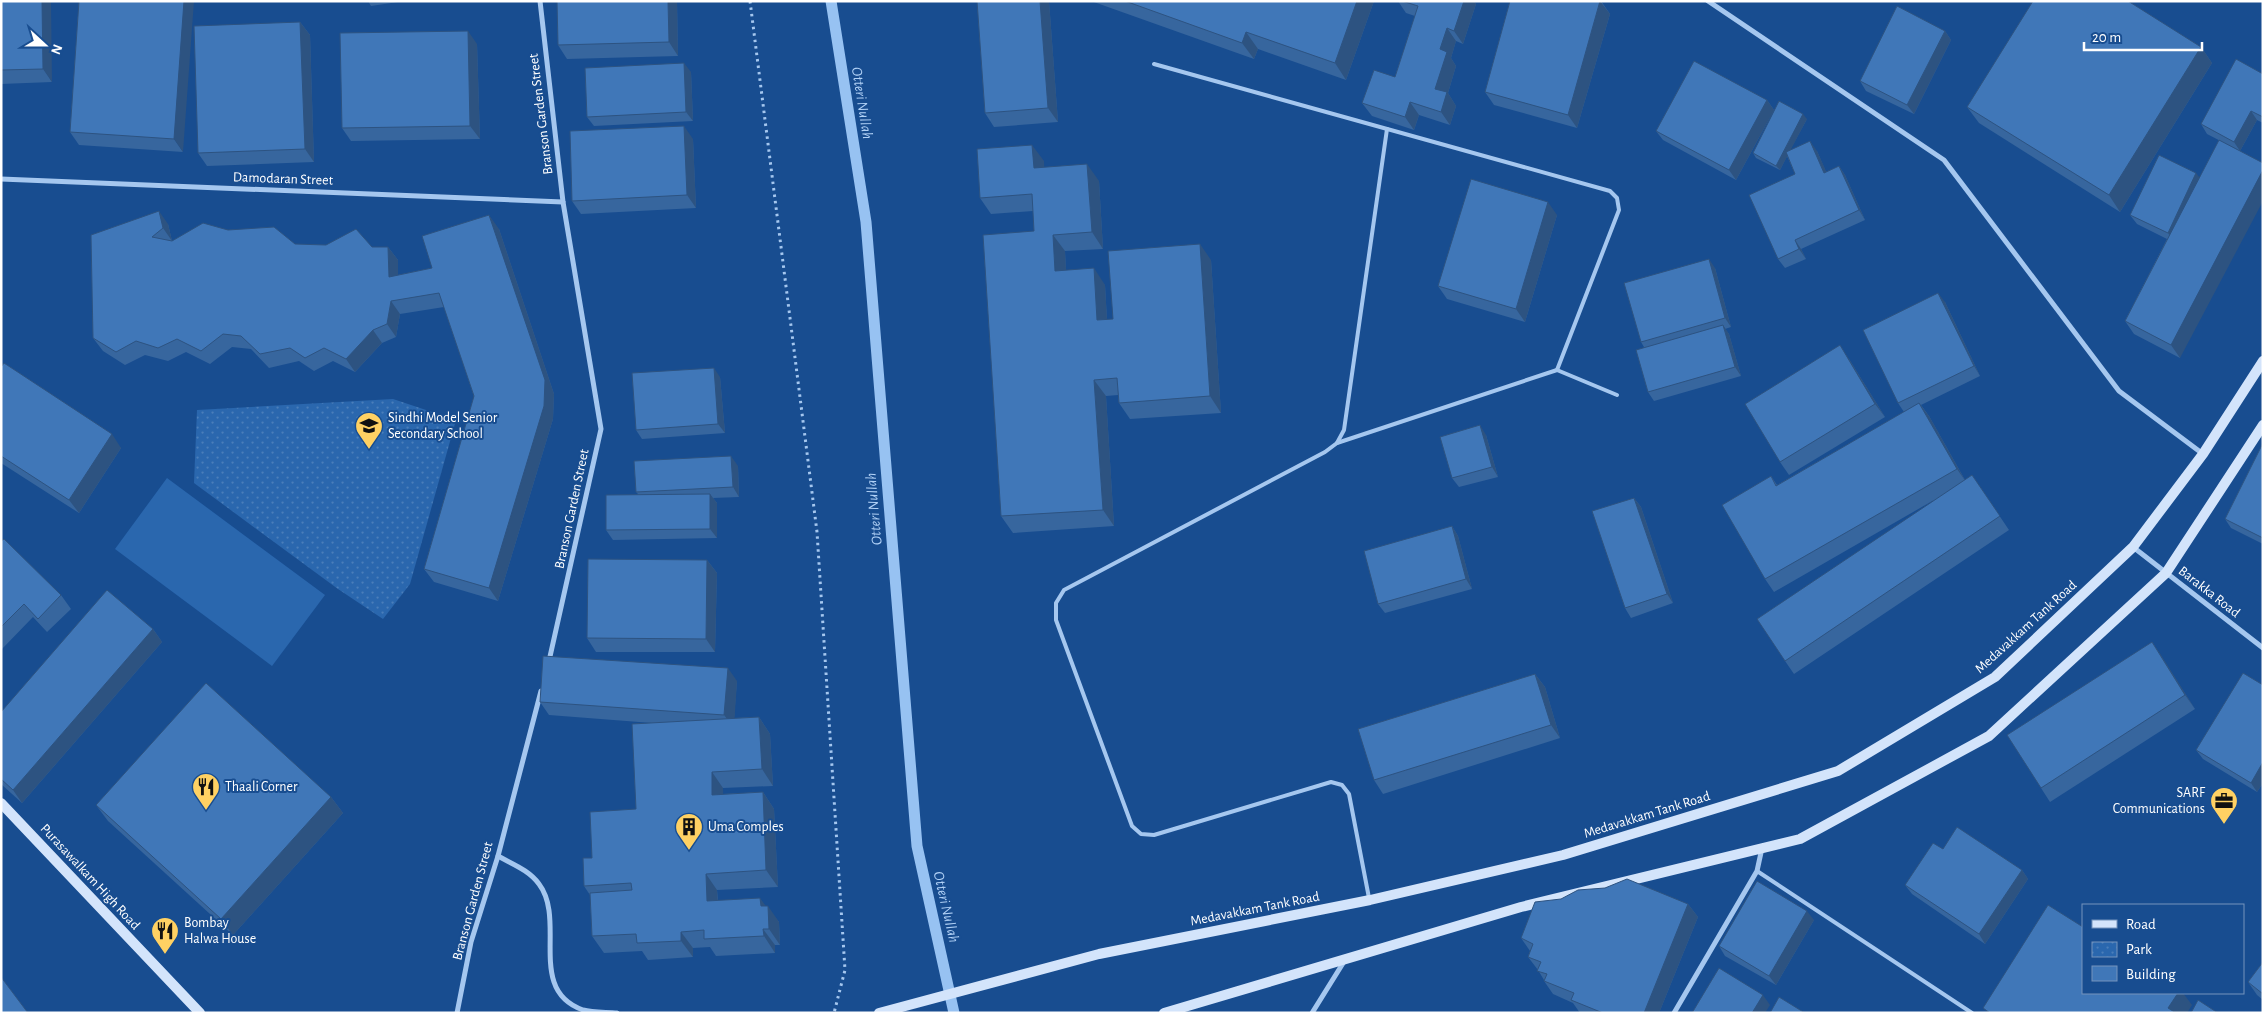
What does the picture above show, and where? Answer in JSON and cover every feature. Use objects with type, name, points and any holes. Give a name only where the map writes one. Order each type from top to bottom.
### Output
[{"type":"main road","name":"Medavakkam Tank Road","points":[[879,1013],[1099,954],[1370,900],[1563,855],[1838,771],[1994,678],[2133,547],[2203,454],[2263,361]]},
{"type":"main road","points":[[1164,1013],[1521,907],[1800,838],[1989,736],[2166,573],[2263,425]]},
{"type":"main road","name":"Purasawalkam High Road","points":[[1,803],[200,1013]]},
{"type":"street","name":"Branson Garden Street","points":[[540,1],[563,202],[601,429],[547,670]]},
{"type":"street","points":[[1708,1],[1944,160],[2119,390],[2203,454]]},
{"type":"street","name":"Damodaran Street","points":[[1,179],[563,202]]},
{"type":"street","name":"Barakka Road","points":[[2133,547],[2263,648]]},
{"type":"street","name":"Branson Garden Street","points":[[457,1013],[471,942],[498,856],[542,688]]},
{"type":"street","points":[[1674,1013],[1757,871],[1762,848]]},
{"type":"street","points":[[498,856],[528,873],[539,883],[546,895],[551,974],[556,988],[566,1000],[584,1010],[617,1013]]},
{"type":"street","points":[[1312,1013],[1345,960]]},
{"type":"lane","points":[[1154,64],[1610,191],[1617,198],[1619,210],[1557,370]]},
{"type":"lane","points":[[1337,444],[1344,430],[1387,129]]},
{"type":"lane","points":[[1370,900],[1349,794],[1342,785],[1331,782],[1154,835],[1141,834],[1132,826],[1056,620],[1056,603],[1064,590],[1337,444],[1557,370],[1616,395]]},
{"type":"lane","points":[[1757,871],[1972,1013]]},
{"type":"path","points":[[750,1],[817,532],[844,970],[834,1013]]},
{"type":"green space","points":[[393,399],[456,420],[410,584],[383,619],[338,589],[194,483],[197,410]]},
{"type":"green space","points":[[167,478],[325,595],[272,666],[115,549]]},
{"type":"building","points":[[1,1],[42,1],[43,69],[1,70]]},
{"type":"building","points":[[79,1],[184,1],[174,139],[70,132]]},
{"type":"building","points":[[557,1],[668,1],[669,42],[558,45]]},
{"type":"building","points":[[977,1],[1040,1],[1048,108],[985,113]]},
{"type":"building","points":[[1125,1],[1357,1],[1335,63],[1246,32],[1242,43]]},
{"type":"building","points":[[1402,1],[1464,1],[1454,31],[1447,28],[1440,49],[1447,52],[1435,89],[1447,92],[1441,112],[1410,102],[1405,117],[1362,103],[1374,70],[1395,77],[1418,6]]},
{"type":"building","points":[[1510,1],[1600,1],[1568,115],[1485,92]]},
{"type":"building","points":[[2033,1],[2128,1],[2201,47],[2109,195],[1967,107]]},
{"type":"building","points":[[1897,6],[1945,31],[1907,105],[1860,81]]},
{"type":"building","points":[[300,22],[305,149],[198,153],[194,26]]},
{"type":"building","points":[[468,31],[470,126],[342,128],[340,33]]},
{"type":"building","points":[[2236,59],[2263,74],[2263,117],[2251,111],[2234,142],[2201,124]]},
{"type":"building","points":[[1694,61],[1767,100],[1729,170],[1656,131]]},
{"type":"building","points":[[684,63],[686,112],[587,117],[585,68]]},
{"type":"building","points":[[1779,101],[1803,114],[1776,166],[1753,153]]},
{"type":"building","points":[[684,126],[687,195],[572,201],[570,131]]},
{"type":"building","points":[[2219,140],[2263,163],[2263,170],[2171,345],[2125,321]]},
{"type":"building","points":[[1810,141],[1824,173],[1839,166],[1859,210],[1795,240],[1799,249],[1778,259],[1749,195],[1795,174],[1786,152]]},
{"type":"building","points":[[1032,145],[1034,168],[1087,164],[1092,232],[1053,235],[1055,271],[1094,268],[1097,320],[1113,319],[1108,251],[1200,244],[1210,396],[1119,403],[1117,378],[1094,380],[1103,510],[1001,516],[983,235],[1034,231],[1032,194],[980,198],[977,149]]},
{"type":"building","points":[[2159,155],[2196,173],[2168,233],[2130,215]]},
{"type":"building","points":[[1471,179],[1548,202],[1516,309],[1438,286]]},
{"type":"building","points":[[159,211],[163,228],[152,237],[172,241],[203,223],[228,230],[274,227],[295,244],[326,245],[356,229],[372,247],[388,247],[389,277],[432,268],[422,236],[489,215],[545,380],[544,406],[489,588],[424,569],[474,396],[439,293],[391,301],[387,324],[373,330],[346,359],[324,348],[305,358],[290,348],[260,354],[241,336],[223,334],[201,351],[177,339],[158,348],[136,341],[116,352],[93,338],[91,235]]},
{"type":"building","points":[[1709,259],[1725,318],[1641,342],[1624,283]]},
{"type":"building","points":[[1938,293],[1974,366],[1898,403],[1863,330]]},
{"type":"building","points":[[1723,325],[1735,367],[1648,392],[1636,350]]},
{"type":"building","points":[[1840,345],[1875,404],[1780,462],[1745,404]]},
{"type":"building","points":[[4,363],[112,434],[69,500],[1,456],[1,367]]},
{"type":"building","points":[[714,368],[718,424],[636,430],[632,373]]},
{"type":"building","points":[[1919,403],[1957,469],[1765,579],[1722,505],[1771,476],[1776,486]]},
{"type":"building","points":[[1480,425],[1492,467],[1452,478],[1440,437]]},
{"type":"building","points":[[2263,443],[2263,538],[2225,519]]},
{"type":"building","points":[[731,456],[733,487],[636,492],[634,461]]},
{"type":"building","points":[[1972,475],[2000,516],[1785,661],[1757,619]]},
{"type":"building","points":[[710,494],[710,529],[606,530],[606,495]]},
{"type":"building","points":[[1634,498],[1667,594],[1625,608],[1592,511]]},
{"type":"building","points":[[1452,526],[1466,579],[1378,604],[1364,551]]},
{"type":"building","points":[[4,539],[61,595],[38,619],[24,604],[1,627],[1,541]]},
{"type":"building","points":[[588,559],[707,560],[706,639],[587,638]]},
{"type":"building","points":[[107,590],[153,629],[13,790],[1,779],[1,712]]},
{"type":"building","points":[[2152,642],[2185,695],[2041,788],[2007,735]]},
{"type":"building","points":[[543,656],[728,668],[724,715],[540,702]]},
{"type":"building","points":[[2243,673],[2263,685],[2263,762],[2251,783],[2196,750]]},
{"type":"building","points":[[1535,674],[1551,725],[1374,780],[1358,729]]},
{"type":"building","points":[[206,683],[331,797],[221,919],[96,805]]},
{"type":"building","name":"Uma Comples","points":[[759,717],[762,769],[712,772],[712,795],[763,792],[766,870],[706,874],[707,901],[760,898],[761,906],[768,906],[769,929],[763,929],[764,936],[704,939],[704,930],[681,932],[681,941],[637,943],[636,934],[592,936],[590,893],[632,890],[631,883],[584,886],[583,858],[592,858],[590,812],[636,809],[632,724]]},
{"type":"building","points":[[1957,827],[2022,870],[1979,934],[1905,885],[1933,843],[1943,849]]},
{"type":"building","points":[[1627,879],[1688,904],[1644,1013],[1603,1013],[1571,1000],[1574,993],[1544,981],[1547,974],[1537,971],[1541,962],[1528,957],[1533,944],[1521,938],[1535,902],[1561,899],[1578,890],[1605,888]]},
{"type":"building","points":[[1757,881],[1807,911],[1769,976],[1719,946]]},
{"type":"building","points":[[2048,905],[2082,926],[2082,994],[2177,994],[2168,1008],[2176,1013],[1990,1013],[1983,1008]]},
{"type":"building","points":[[2263,962],[2263,994],[2248,982]]},
{"type":"building","points":[[1719,968],[1763,995],[1752,1013],[1692,1013]]},
{"type":"building","points":[[1,977],[28,1013],[1,1013]]},
{"type":"building","points":[[1779,997],[1805,1013],[1770,1013]]},
{"type":"building","points":[[2198,1000],[2218,1013],[2191,1013]]},
{"type":"waterway","name":"Otteri Nullah","points":[[831,1],[866,222],[917,846],[954,1013]]},
{"type":"place","name":"Sindhi Model Senior Secondary School","points":[[369,450]]},
{"type":"place","name":"Thaali Corner","points":[[206,811]]},
{"type":"place","name":"SARF Communications","points":[[2224,825]]},
{"type":"place","name":"Uma Comples","points":[[689,851]]},
{"type":"place","name":"Bombay Halwa House","points":[[165,955]]}]
